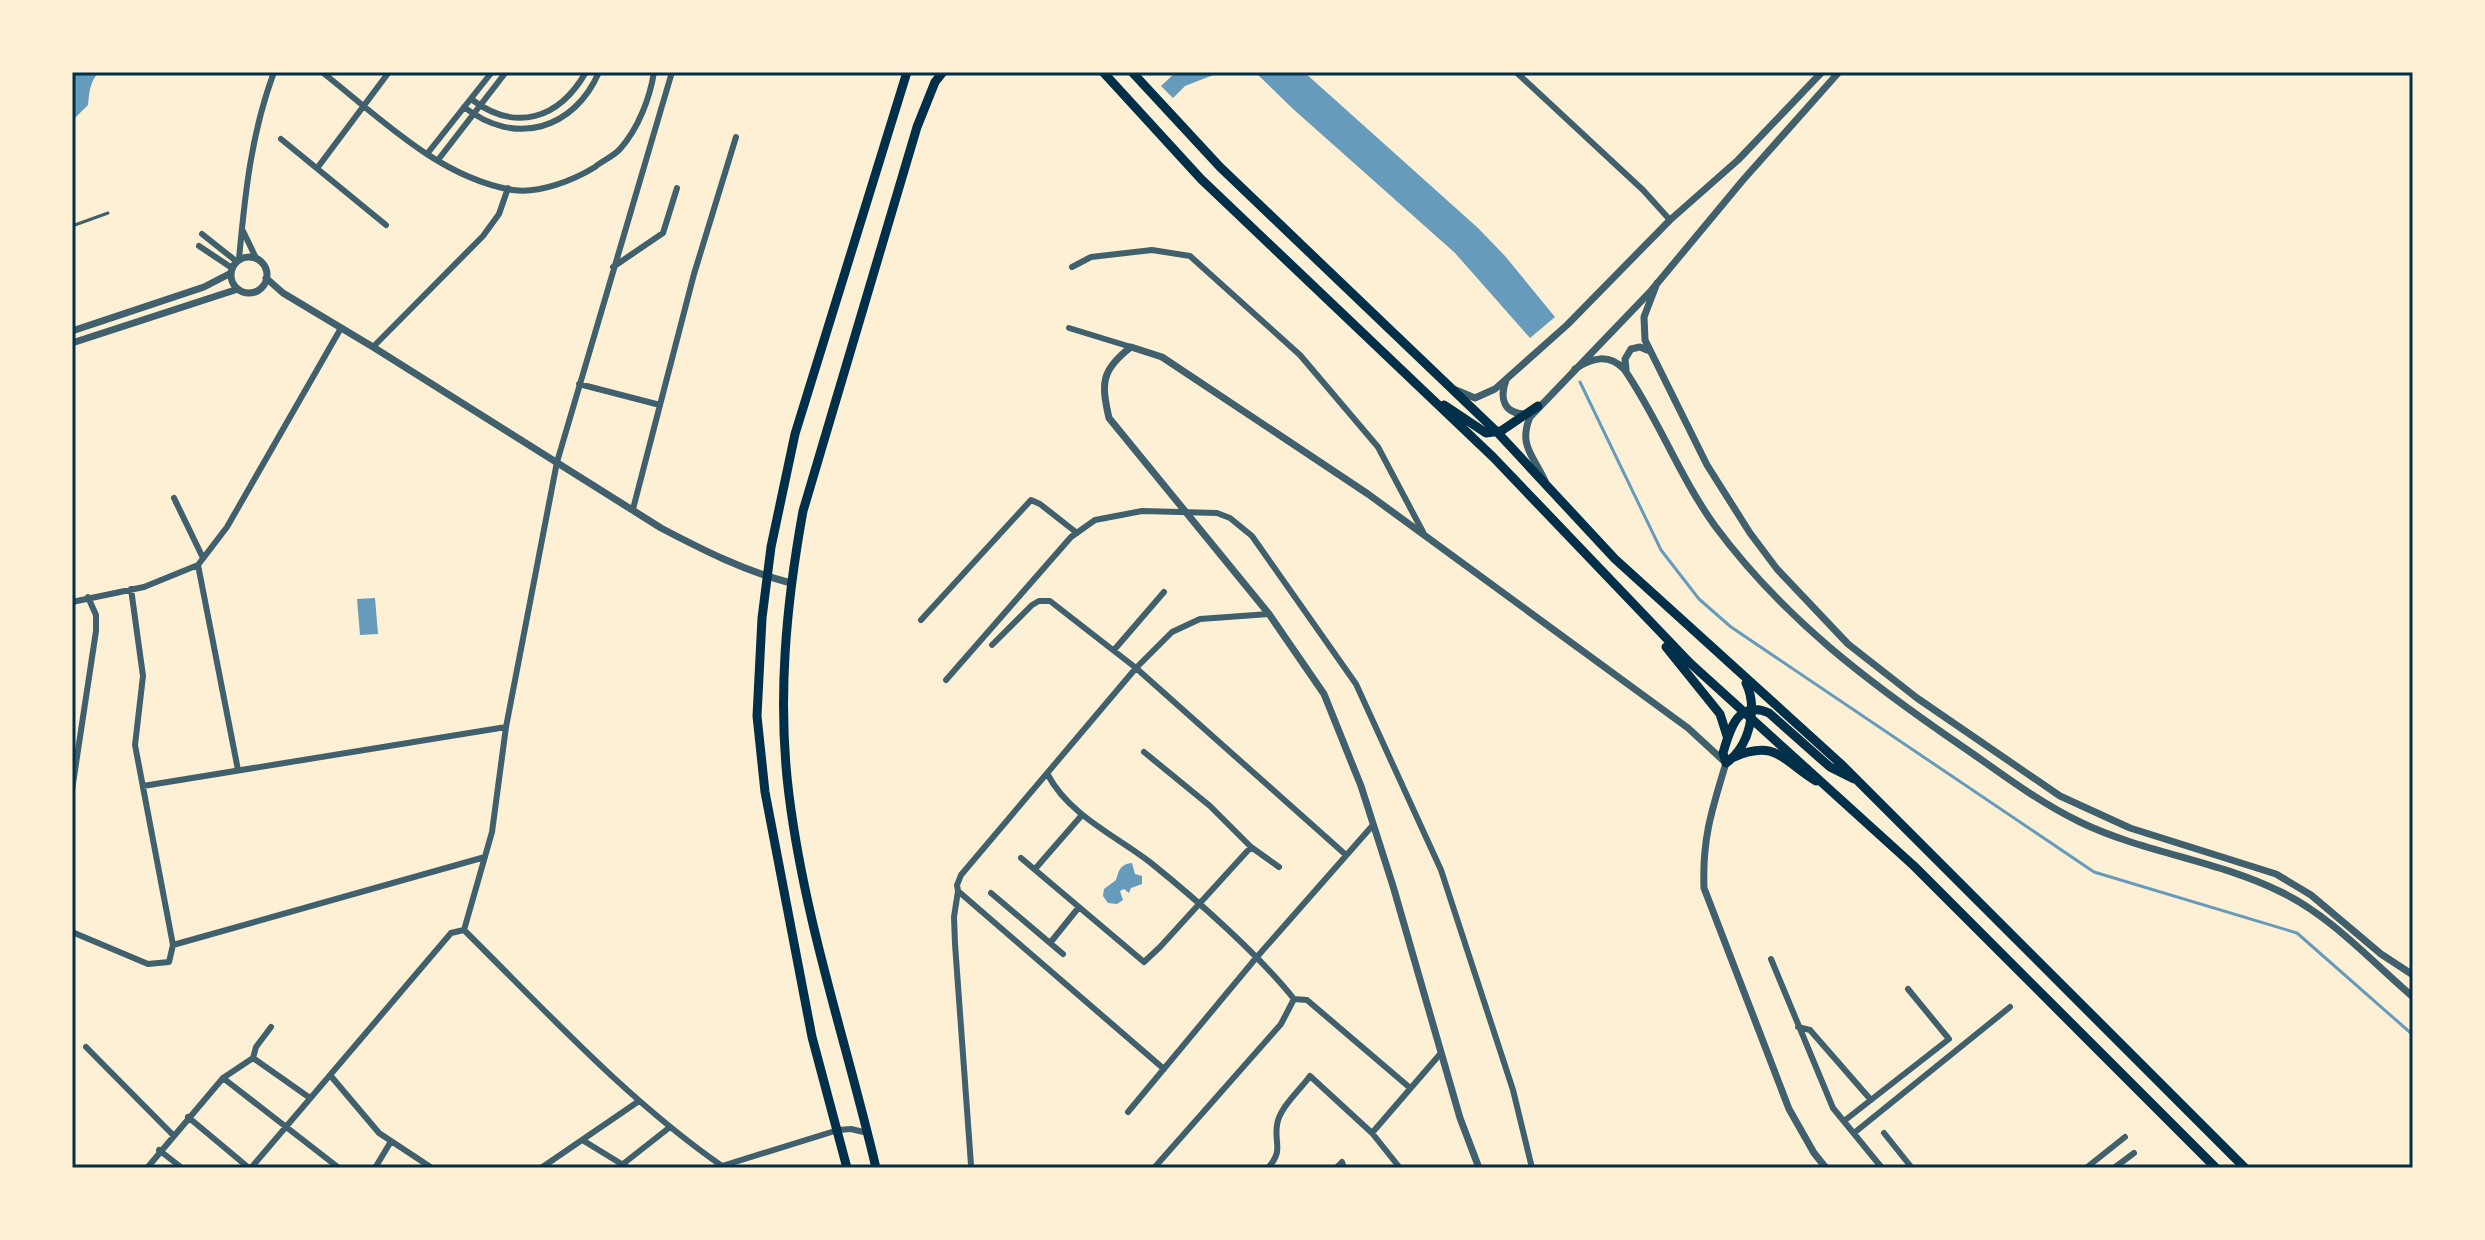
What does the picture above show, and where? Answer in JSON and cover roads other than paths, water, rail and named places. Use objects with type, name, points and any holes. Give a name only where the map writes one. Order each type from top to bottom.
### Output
[{"type":"main road","points":[[847,1168],[812,1037],[765,792],[757,716],[762,618],[771,547],[795,434],[907,72]]},
{"type":"main road","points":[[876,1168],[822,969],[789,797],[784,649],[803,511],[908,157],[935,82],[943,72]]},
{"type":"main road","points":[[1103,72],[1201,179],[1493,457],[1642,616],[1946,897],[2216,1168]]},
{"type":"main road","points":[[1132,72],[1220,167],[1497,432],[1615,559],[1857,780],[2245,1168]]},
{"type":"main road","points":[[1424,392],[1480,431],[1497,432],[1538,406]]},
{"type":"main road","points":[[1642,616],[1725,722],[1727,739],[1723,753],[1730,760]]},
{"type":"main road","points":[[1730,760],[1750,713],[1751,694],[1743,676]]},
{"type":"main road","points":[[1727,739],[1750,713],[1769,713],[1830,767],[1857,780]]},
{"type":"main road","points":[[1730,760],[1752,750],[1771,751],[1835,792]]},
{"type":"street","points":[[274,72],[252,144],[233,283],[246,293],[259,289],[283,293]]},
{"type":"street","points":[[322,72],[427,154],[471,178],[516,191],[547,187],[584,174],[620,150],[650,100],[654,72]]},
{"type":"street","points":[[318,167],[389,72]]},
{"type":"street","points":[[427,154],[492,72]]},
{"type":"street","points":[[438,160],[506,72]]},
{"type":"street","points":[[471,99],[479,106],[511,119],[536,117],[558,107],[575,91],[586,72]]},
{"type":"street","points":[[464,107],[473,114],[513,130],[539,128],[565,116],[586,97],[599,72]]},
{"type":"street","points":[[464,930],[492,832],[506,727],[557,462],[672,72]]},
{"type":"street","points":[[1516,72],[1643,190],[1670,220]]},
{"type":"street","points":[[1448,385],[1475,398],[1495,389],[1600,293],[1670,220],[1738,160],[1822,72]]},
{"type":"street","points":[[1546,483],[1526,447],[1524,434],[1530,417],[1657,283],[1839,72]]},
{"type":"street","points":[[633,509],[694,274],[736,137]]},
{"type":"street","points":[[281,139],[386,225]]},
{"type":"street","points":[[373,347],[483,236],[499,214],[508,188]]},
{"type":"street","points":[[613,267],[663,233],[677,188]]},
{"type":"street","points":[[242,228],[256,258],[265,266],[266,278],[259,289]]},
{"type":"street","points":[[202,234],[235,266]]},
{"type":"street","points":[[199,246],[235,266]]},
{"type":"street","points":[[1072,267],[1091,257],[1152,250],[1190,256],[1300,355],[1378,447],[1423,532]]},
{"type":"street","points":[[72,331],[204,287],[247,257],[256,258]]},
{"type":"street","points":[[266,278],[283,293],[661,528],[710,554],[767,577],[791,583]]},
{"type":"street","points":[[1657,283],[1644,317],[1645,340],[1707,465],[1750,533],[1794,589],[1839,635],[1873,666],[2060,796],[2130,828],[2276,874],[2319,901],[2381,954],[2412,975],[2406,983],[2411,996]]},
{"type":"street","points":[[72,343],[238,289]]},
{"type":"street","points":[[72,602],[144,587],[198,565],[227,527],[341,328]]},
{"type":"street","points":[[1069,328],[1162,357],[1423,532],[1730,760],[1706,830],[1704,888],[1789,1109],[1826,1168]]},
{"type":"street","points":[[1131,347],[1109,368],[1101,387],[1109,418],[1269,614],[1324,694],[1361,786],[1460,1118],[1479,1168]]},
{"type":"street","points":[[1627,373],[1625,359],[1631,349],[1644,348],[1651,355]]},
{"type":"street","points":[[1575,369],[1605,358],[1618,362],[1691,490],[1736,553],[1798,621],[1870,682],[2012,781],[2078,821],[2108,835],[2261,883],[2298,901],[2323,918],[2411,996]]},
{"type":"street","points":[[1507,378],[1501,392],[1504,404],[1514,413],[1526,414]]},
{"type":"street","points":[[579,384],[660,405]]},
{"type":"street","points":[[174,498],[203,558]]},
{"type":"street","points":[[921,620],[1031,500],[1077,533]]},
{"type":"street","points":[[946,680],[1077,533],[1095,520],[1142,511],[1217,513],[1230,518],[1252,536],[1356,684],[1441,870],[1513,1090],[1532,1168]]},
{"type":"street","points":[[198,565],[238,770]]},
{"type":"street","points":[[72,932],[148,964],[169,962],[173,945],[135,745],[143,676],[131,589]]},
{"type":"street","points":[[1114,650],[1164,592]]},
{"type":"street","points":[[72,790],[96,631],[96,615],[88,597]]},
{"type":"street","points":[[992,645],[1032,605],[1045,600],[1061,608],[1136,668],[1346,855]]},
{"type":"street","points":[[971,1165],[954,917],[961,875],[1136,668],[1172,632],[1200,619],[1269,614]]},
{"type":"street","points":[[143,786],[506,727]]},
{"type":"street","points":[[1144,752],[1210,806],[1251,847],[1279,867]]},
{"type":"street","points":[[1048,775],[1054,787],[1082,815],[1150,863],[1199,905],[1256,958],[1294,999],[1307,1000],[1409,1087]]},
{"type":"street","points":[[1035,869],[1082,815]]},
{"type":"street","points":[[1128,1112],[1256,958],[1373,825]]},
{"type":"street","points":[[1021,858],[1144,962],[1251,847]]},
{"type":"street","points":[[173,945],[485,857]]},
{"type":"street","points":[[958,891],[1164,1069]]},
{"type":"street","points":[[991,893],[1063,954]]},
{"type":"street","points":[[1050,943],[1079,907]]},
{"type":"street","points":[[464,930],[639,1101],[720,1167],[838,1130],[868,1133]]},
{"type":"street","points":[[188,1117],[250,1168],[451,933],[464,930]]},
{"type":"street","points":[[1771,959],[1833,1108],[1882,1168]]},
{"type":"street","points":[[1844,1121],[1949,1039],[1908,989]]},
{"type":"street","points":[[1154,1168],[1281,1024],[1294,999]]},
{"type":"street","points":[[1854,1133],[2010,1007]]},
{"type":"street","points":[[147,1168],[159,1150],[223,1078],[253,1058],[256,1047],[271,1027]]},
{"type":"street","points":[[1798,1027],[1810,1030],[1871,1100]]},
{"type":"street","points":[[86,1047],[173,1135]]},
{"type":"street","points":[[1372,1133],[1441,1053]]},
{"type":"street","points":[[253,1058],[310,1098]]},
{"type":"street","points":[[330,1075],[379,1133],[432,1168]]},
{"type":"street","points":[[1268,1168],[1279,1150],[1276,1126],[1310,1076],[1372,1133],[1400,1168]]},
{"type":"street","points":[[223,1078],[339,1168]]},
{"type":"street","points":[[541,1168],[639,1101]]},
{"type":"street","points":[[584,1141],[626,1166],[670,1127]]},
{"type":"street","points":[[1884,1133],[1912,1168]]},
{"type":"street","points":[[2086,1168],[2125,1137]]},
{"type":"street","points":[[375,1168],[390,1143]]},
{"type":"street","points":[[159,1150],[182,1168]]},
{"type":"street","points":[[2114,1168],[2134,1153]]},
{"type":"street","points":[[1336,1168],[1342,1162],[1344,1168]]},
{"type":"lane","points":[[72,226],[108,213]]},
{"type":"water","points":[[72,72],[99,72],[92,83],[88,105],[72,121]]},
{"type":"water","points":[[1176,72],[1221,72],[1185,86],[1173,98],[1161,86]]},
{"type":"water","points":[[1255,72],[1304,72],[1478,228],[1555,317],[1530,338],[1455,253]]},
{"type":"water","points":[[375,598],[378,634],[360,635],[357,599]]},
{"type":"water","points":[[1132,863],[1135,874],[1142,876],[1142,884],[1131,888],[1129,893],[1124,889],[1120,891],[1123,900],[1117,904],[1108,903],[1103,896],[1104,889],[1116,880],[1123,866]]},
{"type":"waterway","points":[[1580,382],[1661,550],[1699,599],[1731,627],[2094,872],[2297,933],[2413,1035]]}]
